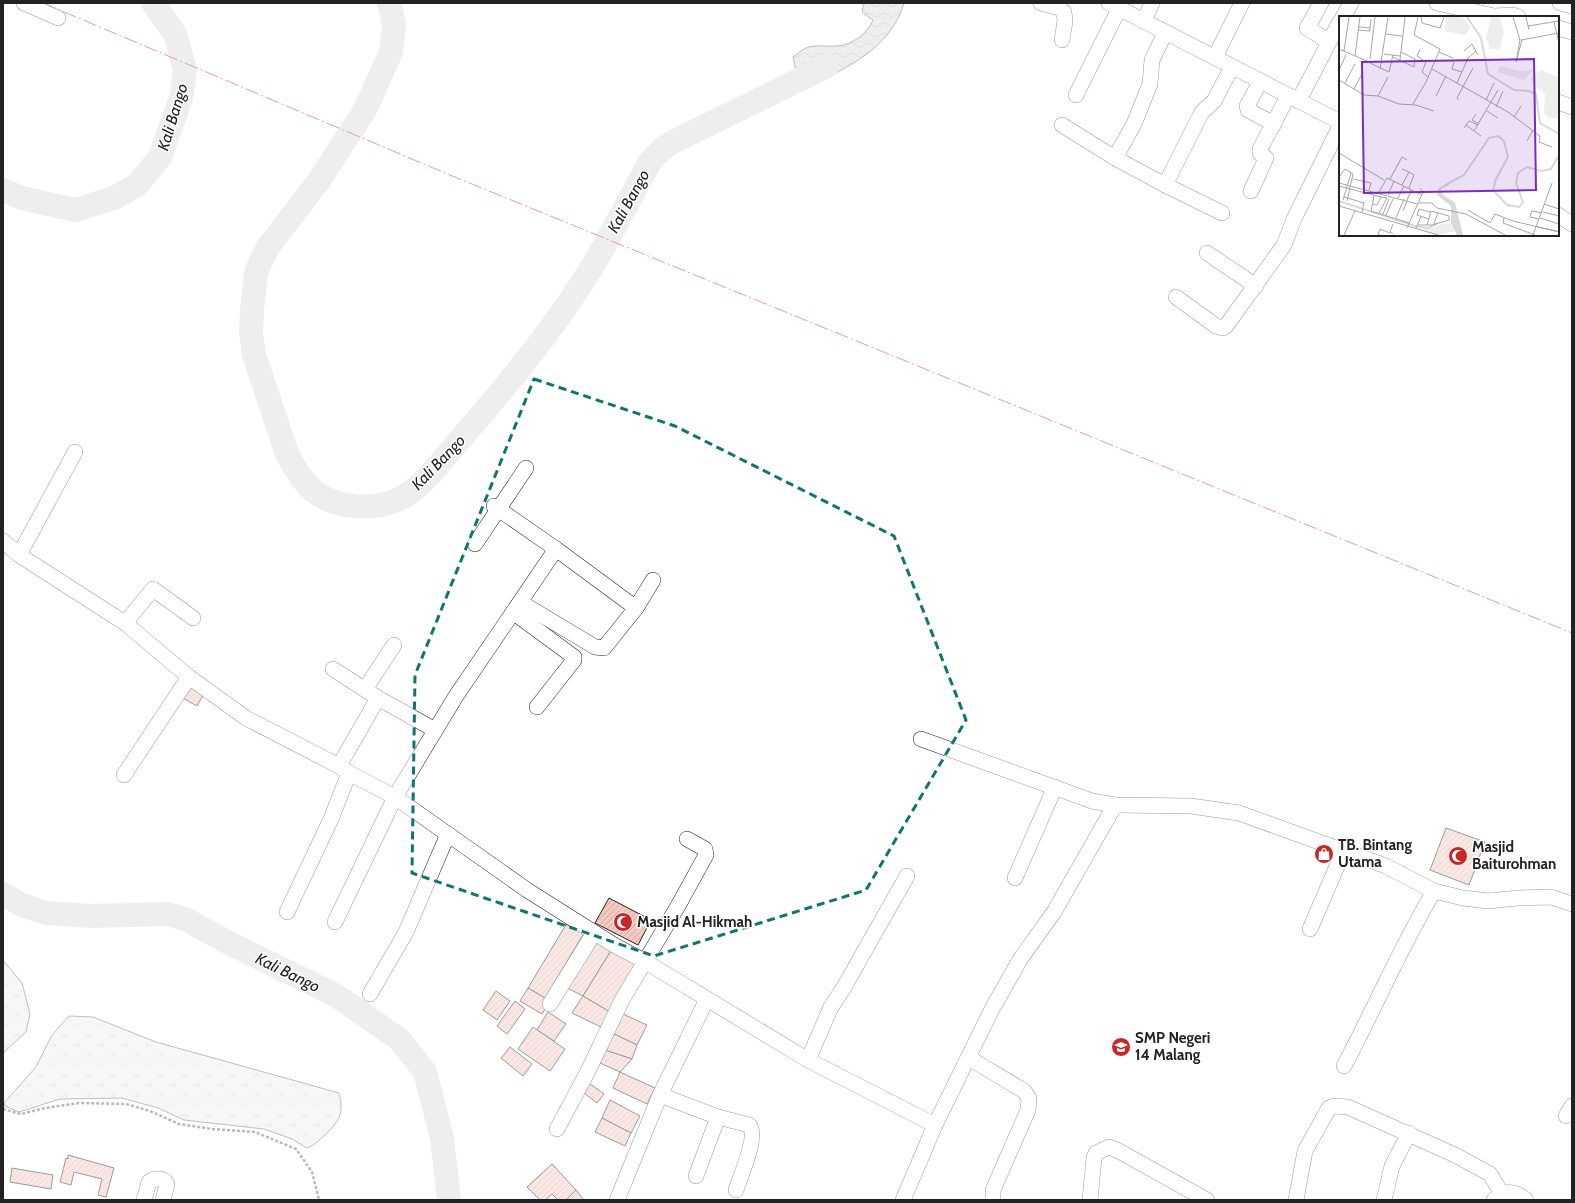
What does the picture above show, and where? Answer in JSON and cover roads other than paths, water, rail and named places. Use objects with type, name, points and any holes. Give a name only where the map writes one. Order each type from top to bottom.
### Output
[{"type":"street","points":[[24,3],[58,18]]},
{"type":"street","points":[[1041,3],[1059,8],[1064,12],[1065,21],[1062,40]]},
{"type":"street","points":[[1144,21],[1152,3]]},
{"type":"street","points":[[1215,57],[1242,3]]},
{"type":"street","points":[[1321,3],[1307,28],[1328,42]]},
{"type":"street","points":[[1344,16],[1351,3]]},
{"type":"street","points":[[1560,3],[1572,6]]},
{"type":"street","points":[[1076,95],[1114,6],[1339,122]]},
{"type":"street","points":[[1437,8],[1494,16],[1514,12]]},
{"type":"street","points":[[1251,191],[1266,158],[1260,153],[1260,150],[1274,124],[1319,64],[1322,53],[1339,24]]},
{"type":"street","points":[[1559,28],[1572,32]]},
{"type":"street","points":[[1115,158],[1134,124],[1150,84],[1152,60],[1164,33]]},
{"type":"street","points":[[1165,185],[1202,112],[1214,101],[1232,67]]},
{"type":"street","points":[[1260,82],[1247,106],[1248,110],[1274,124]]},
{"type":"street","points":[[1559,102],[1572,107]]},
{"type":"street","points":[[1062,125],[1115,158],[1222,213]]},
{"type":"street","points":[[1176,297],[1216,326],[1223,328],[1256,286],[1284,245],[1294,219],[1339,128]]},
{"type":"street","points":[[1559,216],[1572,224]]},
{"type":"street","points":[[1207,253],[1256,286]]},
{"type":"street","points":[[19,555],[75,452]]},
{"type":"street","points":[[475,544],[496,508],[526,468]]},
{"type":"street","points":[[496,508],[556,548],[636,608]]},
{"type":"street","points":[[3,541],[19,555],[125,623],[189,677],[246,718],[395,797],[527,890],[594,933],[646,962],[808,1060],[935,1125]]},
{"type":"street","points":[[335,922],[395,797],[435,730],[556,548]]},
{"type":"street","points":[[516,607],[601,649],[607,647],[636,608],[653,580]]},
{"type":"street","points":[[125,623],[153,589],[193,618]]},
{"type":"street","points":[[516,607],[574,657],[574,660],[537,707]]},
{"type":"street","points":[[365,689],[394,645]]},
{"type":"street","points":[[333,669],[378,698],[435,730]]},
{"type":"street","points":[[124,774],[189,677]]},
{"type":"street","points":[[287,912],[331,819],[344,769],[378,698]]},
{"type":"street","points":[[921,739],[1055,786],[1092,801],[1115,805],[1191,806],[1239,813],[1386,866],[1434,891],[1463,898],[1488,901],[1551,897],[1572,904]]},
{"type":"street","points":[[1015,878],[1055,786]]},
{"type":"street","points":[[903,1200],[935,1125],[992,1009],[1021,958],[1054,912],[1115,805]]},
{"type":"street","points":[[370,994],[406,932],[448,834]]},
{"type":"street","points":[[557,1129],[587,1073],[622,1000],[646,962],[707,852],[688,839]]},
{"type":"street","points":[[1310,930],[1344,850]]},
{"type":"street","points":[[808,1060],[831,1007],[843,989],[907,876]]},
{"type":"street","points":[[1344,1066],[1365,1027],[1408,934],[1434,891]]},
{"type":"street","points":[[550,1004],[594,933]]},
{"type":"street","points":[[617,1200],[660,1095],[707,999]]},
{"type":"street","points":[[969,1058],[1024,1091],[1029,1098],[1028,1110],[993,1190],[993,1200]]},
{"type":"street","points":[[660,1095],[718,1117],[749,1125],[753,1130],[753,1139],[736,1190]]},
{"type":"street","points":[[1296,1200],[1305,1151],[1329,1108],[1334,1106],[1348,1107],[1409,1133],[1490,1174],[1498,1197],[1515,1193],[1526,1200]]},
{"type":"street","points":[[696,1176],[718,1117]]},
{"type":"street","points":[[1384,1200],[1392,1166],[1409,1133]]},
{"type":"street","points":[[1090,1200],[1094,1158],[1096,1153],[1109,1147],[1117,1150],[1206,1200]]},
{"type":"street","points":[[144,1200],[149,1182],[158,1179],[164,1180],[167,1184],[163,1200]]},
{"type":"water","points":[[864,3],[904,3],[897,20],[888,34],[876,47],[847,67],[800,90],[793,57],[804,49],[810,47],[843,45],[859,38],[871,25],[873,20],[862,12]]},
{"type":"waterway","name":"Kali Bango","points":[[3,190],[22,198],[75,210],[114,198],[137,185],[160,157],[181,98],[185,70],[175,34],[153,3]]},
{"type":"waterway","name":"Kali Bango","points":[[389,3],[394,24],[391,52],[365,110],[318,182],[268,247],[256,272],[252,310],[251,333],[254,355],[287,454],[300,476],[308,486],[327,499],[336,503],[347,505],[368,506],[397,500],[414,489],[438,466],[509,382],[557,319],[612,233],[650,162],[661,150],[673,142],[827,66]]},
{"type":"waterway","name":"Kali Bango","points":[[3,894],[20,904],[46,913],[92,916],[168,914],[185,919],[229,943],[337,996],[400,1040],[425,1072],[442,1138],[449,1200]]},
{"type":"place","name":"TB. Bintang Utama","points":[[1324,854]]},
{"type":"place","name":"Masjid Baiturohman","points":[[1458,856]]},
{"type":"place","name":"Masjid Al-Hikmah","points":[[623,922]]},
{"type":"place","name":"SMP Negeri 14 Malang","points":[[1121,1047]]}]
